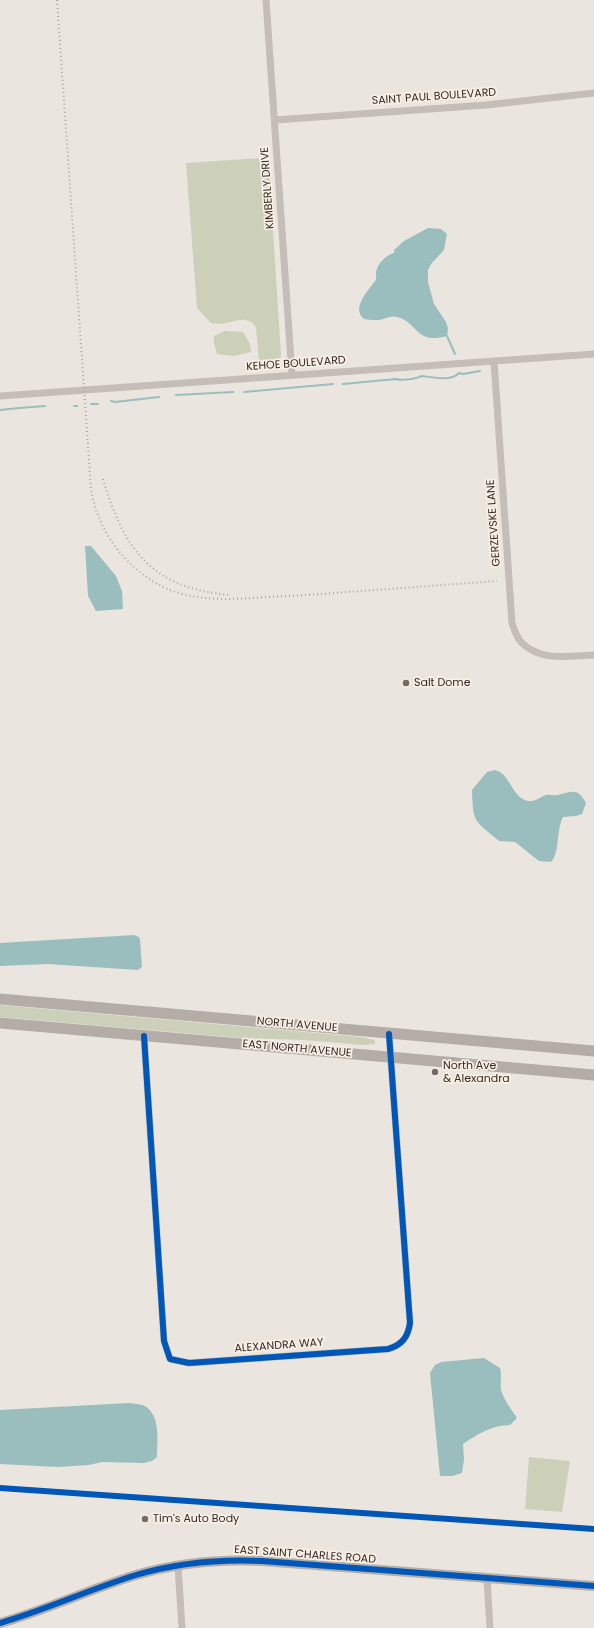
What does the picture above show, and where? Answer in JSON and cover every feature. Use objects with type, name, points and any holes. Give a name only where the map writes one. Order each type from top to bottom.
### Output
[{"type":"main road","name":"NORTH AVENUE","points":[[0,999],[594,1051]]},
{"type":"main road","name":"EAST NORTH AVENUE","points":[[0,1023],[594,1075]]},
{"type":"street","name":"KIMBERLY DRIVE","points":[[266,0],[292,375]]},
{"type":"street","name":"SAINT PAUL BOULEVARD","points":[[275,120],[486,104],[594,93]]},
{"type":"street","name":"KEHOE BOULEVARD","points":[[0,396],[594,354]]},
{"type":"street","name":"GERZEVSKE LANE","points":[[494,361],[512,623],[521,643],[540,654],[557,657],[594,655]]},
{"type":"street","name":"ALEXANDRA WAY","points":[[144,1036],[164,1341],[170,1359],[184,1362],[388,1349],[404,1340],[409,1330],[410,1322],[389,1034]]},
{"type":"street","name":"EAST SAINT CHARLES ROAD","points":[[0,1623],[38,1611],[115,1582],[146,1573],[178,1566],[216,1561],[245,1560],[594,1586]]},
{"type":"street","points":[[178,1566],[182,1628]]},
{"type":"street","points":[[487,1578],[490,1628]]},
{"type":"green space","points":[[262,158],[266,160],[269,168],[281,355],[280,359],[259,361],[256,328],[253,323],[240,320],[221,324],[211,323],[197,308],[186,163]]},
{"type":"green space","points":[[225,331],[243,332],[250,344],[251,352],[234,356],[217,354],[214,336]]},
{"type":"green space","points":[[0,1005],[361,1037],[375,1040],[375,1044],[363,1045],[304,1040],[241,1038],[0,1017]]},
{"type":"green space","points":[[529,1457],[570,1461],[562,1512],[525,1509]]},
{"type":"water","points":[[428,228],[441,229],[447,234],[444,250],[431,264],[428,270],[428,282],[434,304],[446,322],[448,328],[447,336],[429,338],[418,332],[409,323],[395,317],[379,320],[364,319],[360,315],[360,305],[376,280],[376,272],[380,263],[394,253],[394,250],[404,241]]},
{"type":"water","points":[[85,546],[91,546],[116,576],[122,591],[123,609],[96,611],[88,596]]},
{"type":"water","points":[[495,770],[505,776],[522,799],[528,801],[535,800],[546,795],[571,792],[578,793],[583,798],[586,803],[582,814],[563,817],[559,828],[556,853],[551,862],[539,861],[515,842],[499,841],[484,829],[476,820],[473,809],[472,790],[487,772]]},
{"type":"water","points":[[134,935],[139,937],[140,940],[142,967],[138,970],[48,964],[0,966],[0,943]]},
{"type":"water","points":[[484,1358],[500,1368],[502,1394],[517,1418],[510,1425],[491,1428],[463,1444],[464,1459],[462,1473],[452,1476],[440,1476],[430,1373],[435,1365],[441,1362]]},
{"type":"water","points":[[129,1403],[145,1406],[154,1416],[157,1430],[157,1457],[152,1461],[144,1463],[102,1462],[89,1465],[58,1467],[0,1464],[0,1410]]},
{"type":"waterway","points":[[447,336],[455,354]]},
{"type":"waterway","points":[[343,384],[396,379],[401,380],[421,376],[446,378],[456,376],[459,373],[463,374],[480,371]]},
{"type":"waterway","points":[[244,392],[333,384]]},
{"type":"waterway","points":[[176,395],[233,392]]},
{"type":"waterway","points":[[111,401],[115,402],[159,397]]},
{"type":"waterway","points":[[91,404],[98,404]]},
{"type":"waterway","points":[[0,410],[45,406]]},
{"type":"railway","points":[[57,0],[91,489],[95,508],[107,535],[119,551],[141,573],[157,584],[173,591],[191,596],[209,598],[227,599],[309,595],[497,581]]},
{"type":"railway","points":[[103,479],[111,504],[121,526],[132,545],[145,561],[161,574],[181,584],[204,591],[231,595]]},
{"type":"cycle path","points":[[144,1036],[164,1341],[170,1359],[189,1363],[388,1349],[404,1340],[410,1323],[389,1034]]},
{"type":"cycle path","points":[[0,1488],[594,1529]]},
{"type":"cycle path","points":[[0,1623],[136,1575],[167,1567],[214,1561],[262,1561],[594,1586]]},
{"type":"place","name":"Salt Dome","points":[[406,683]]},
{"type":"place","name":"North Ave & Alexandra","points":[[435,1072]]},
{"type":"place","name":"Tim's Auto Body","points":[[145,1519]]}]
